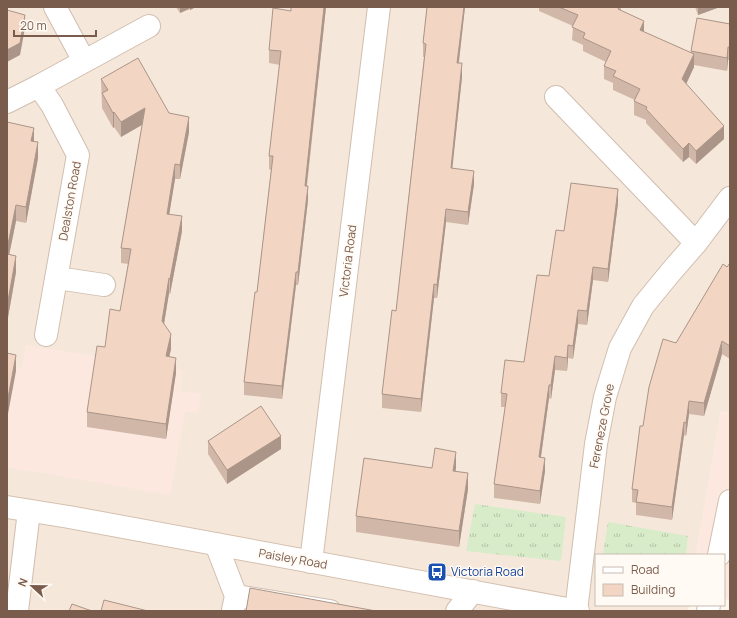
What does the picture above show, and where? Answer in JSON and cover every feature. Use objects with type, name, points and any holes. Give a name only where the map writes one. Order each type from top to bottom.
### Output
[{"type":"street","points":[[55,7],[84,61]]},
{"type":"street","name":"Victoria Road","points":[[311,562],[379,7]]},
{"type":"street","points":[[7,102],[149,26]]},
{"type":"street","name":"Dealston Road","points":[[39,86],[52,105],[78,155],[46,336]]},
{"type":"street","points":[[556,97],[696,243]]},
{"type":"street","name":"Fereneze Grove","points":[[577,611],[596,444],[605,397],[620,348],[643,306],[696,243],[730,198]]},
{"type":"street","points":[[57,278],[104,285]]},
{"type":"street","points":[[719,554],[730,501]]},
{"type":"street","name":"Paisley Road","points":[[7,507],[577,611]]},
{"type":"street","points":[[17,611],[29,511]]},
{"type":"street","points":[[216,544],[234,604],[330,611]]},
{"type":"street","points":[[457,611],[472,592]]},
{"type":"shaded area","points":[[7,7],[730,7],[730,413],[721,411],[696,554],[595,554],[595,606],[689,606],[688,611],[7,611]]},
{"type":"shaded area","points":[[26,345],[182,370],[180,391],[201,394],[198,413],[185,411],[170,495],[7,467],[7,366],[22,368]]},
{"type":"shaded area","points":[[721,411],[730,413],[730,600],[725,599],[725,554],[696,554]]},
{"type":"green space","points":[[475,504],[566,517],[561,561],[466,551]]},
{"type":"green space","points":[[608,522],[688,536],[686,554],[603,554]]},
{"type":"building","points":[[291,7],[324,7],[305,186],[308,186],[282,386],[244,382],[255,292],[257,292],[273,156],[269,156],[281,51],[269,50],[273,8],[291,11]]},
{"type":"building","points":[[427,7],[464,7],[457,63],[462,63],[451,168],[474,171],[468,212],[446,209],[437,285],[434,284],[421,399],[382,394],[392,310],[396,311],[426,44],[423,43]]},
{"type":"building","points":[[559,7],[619,7],[618,9],[644,21],[640,30],[694,54],[682,79],[724,126],[696,151],[689,143],[683,149],[646,109],[647,107],[634,101],[640,89],[613,76],[616,71],[604,66],[611,51],[583,38],[585,33],[572,27],[578,15]]},
{"type":"building","points":[[7,10],[25,15],[20,43],[7,50]]},
{"type":"building","points":[[697,18],[730,24],[730,47],[728,47],[727,58],[691,51]]},
{"type":"building","points":[[138,58],[169,113],[189,117],[180,165],[175,164],[167,214],[182,216],[162,321],[171,334],[166,356],[176,358],[166,424],[87,412],[97,346],[105,347],[110,309],[120,311],[131,249],[121,248],[145,108],[121,122],[114,112],[113,113],[102,93],[108,90],[101,79]]},
{"type":"building","points":[[7,122],[34,128],[31,141],[38,142],[26,207],[16,205],[7,249]]},
{"type":"building","points":[[571,183],[618,189],[608,269],[593,267],[587,311],[578,310],[573,346],[568,345],[567,358],[555,356],[551,385],[549,385],[539,457],[545,458],[540,491],[494,484],[507,394],[501,393],[505,360],[524,362],[537,275],[549,276],[556,230],[564,231]]},
{"type":"building","points":[[7,254],[16,256],[7,306]]},
{"type":"building","points":[[730,263],[730,346],[722,341],[704,403],[689,401],[686,423],[684,422],[672,507],[636,502],[638,490],[632,489],[640,426],[643,426],[649,387],[663,339],[676,343],[723,264],[727,267]]},
{"type":"building","points":[[7,353],[16,355],[7,403]]},
{"type":"building","points":[[261,406],[281,436],[227,470],[208,441]]},
{"type":"building","points":[[435,448],[456,452],[453,471],[468,473],[459,531],[356,516],[364,458],[432,468]]},
{"type":"building","points":[[250,588],[376,611],[246,611]]},
{"type":"building","points":[[104,600],[148,611],[101,611]]},
{"type":"building","points":[[72,604],[92,611],[69,611]]},
{"type":"place","name":"Victoria Road","points":[[437,572]]}]
